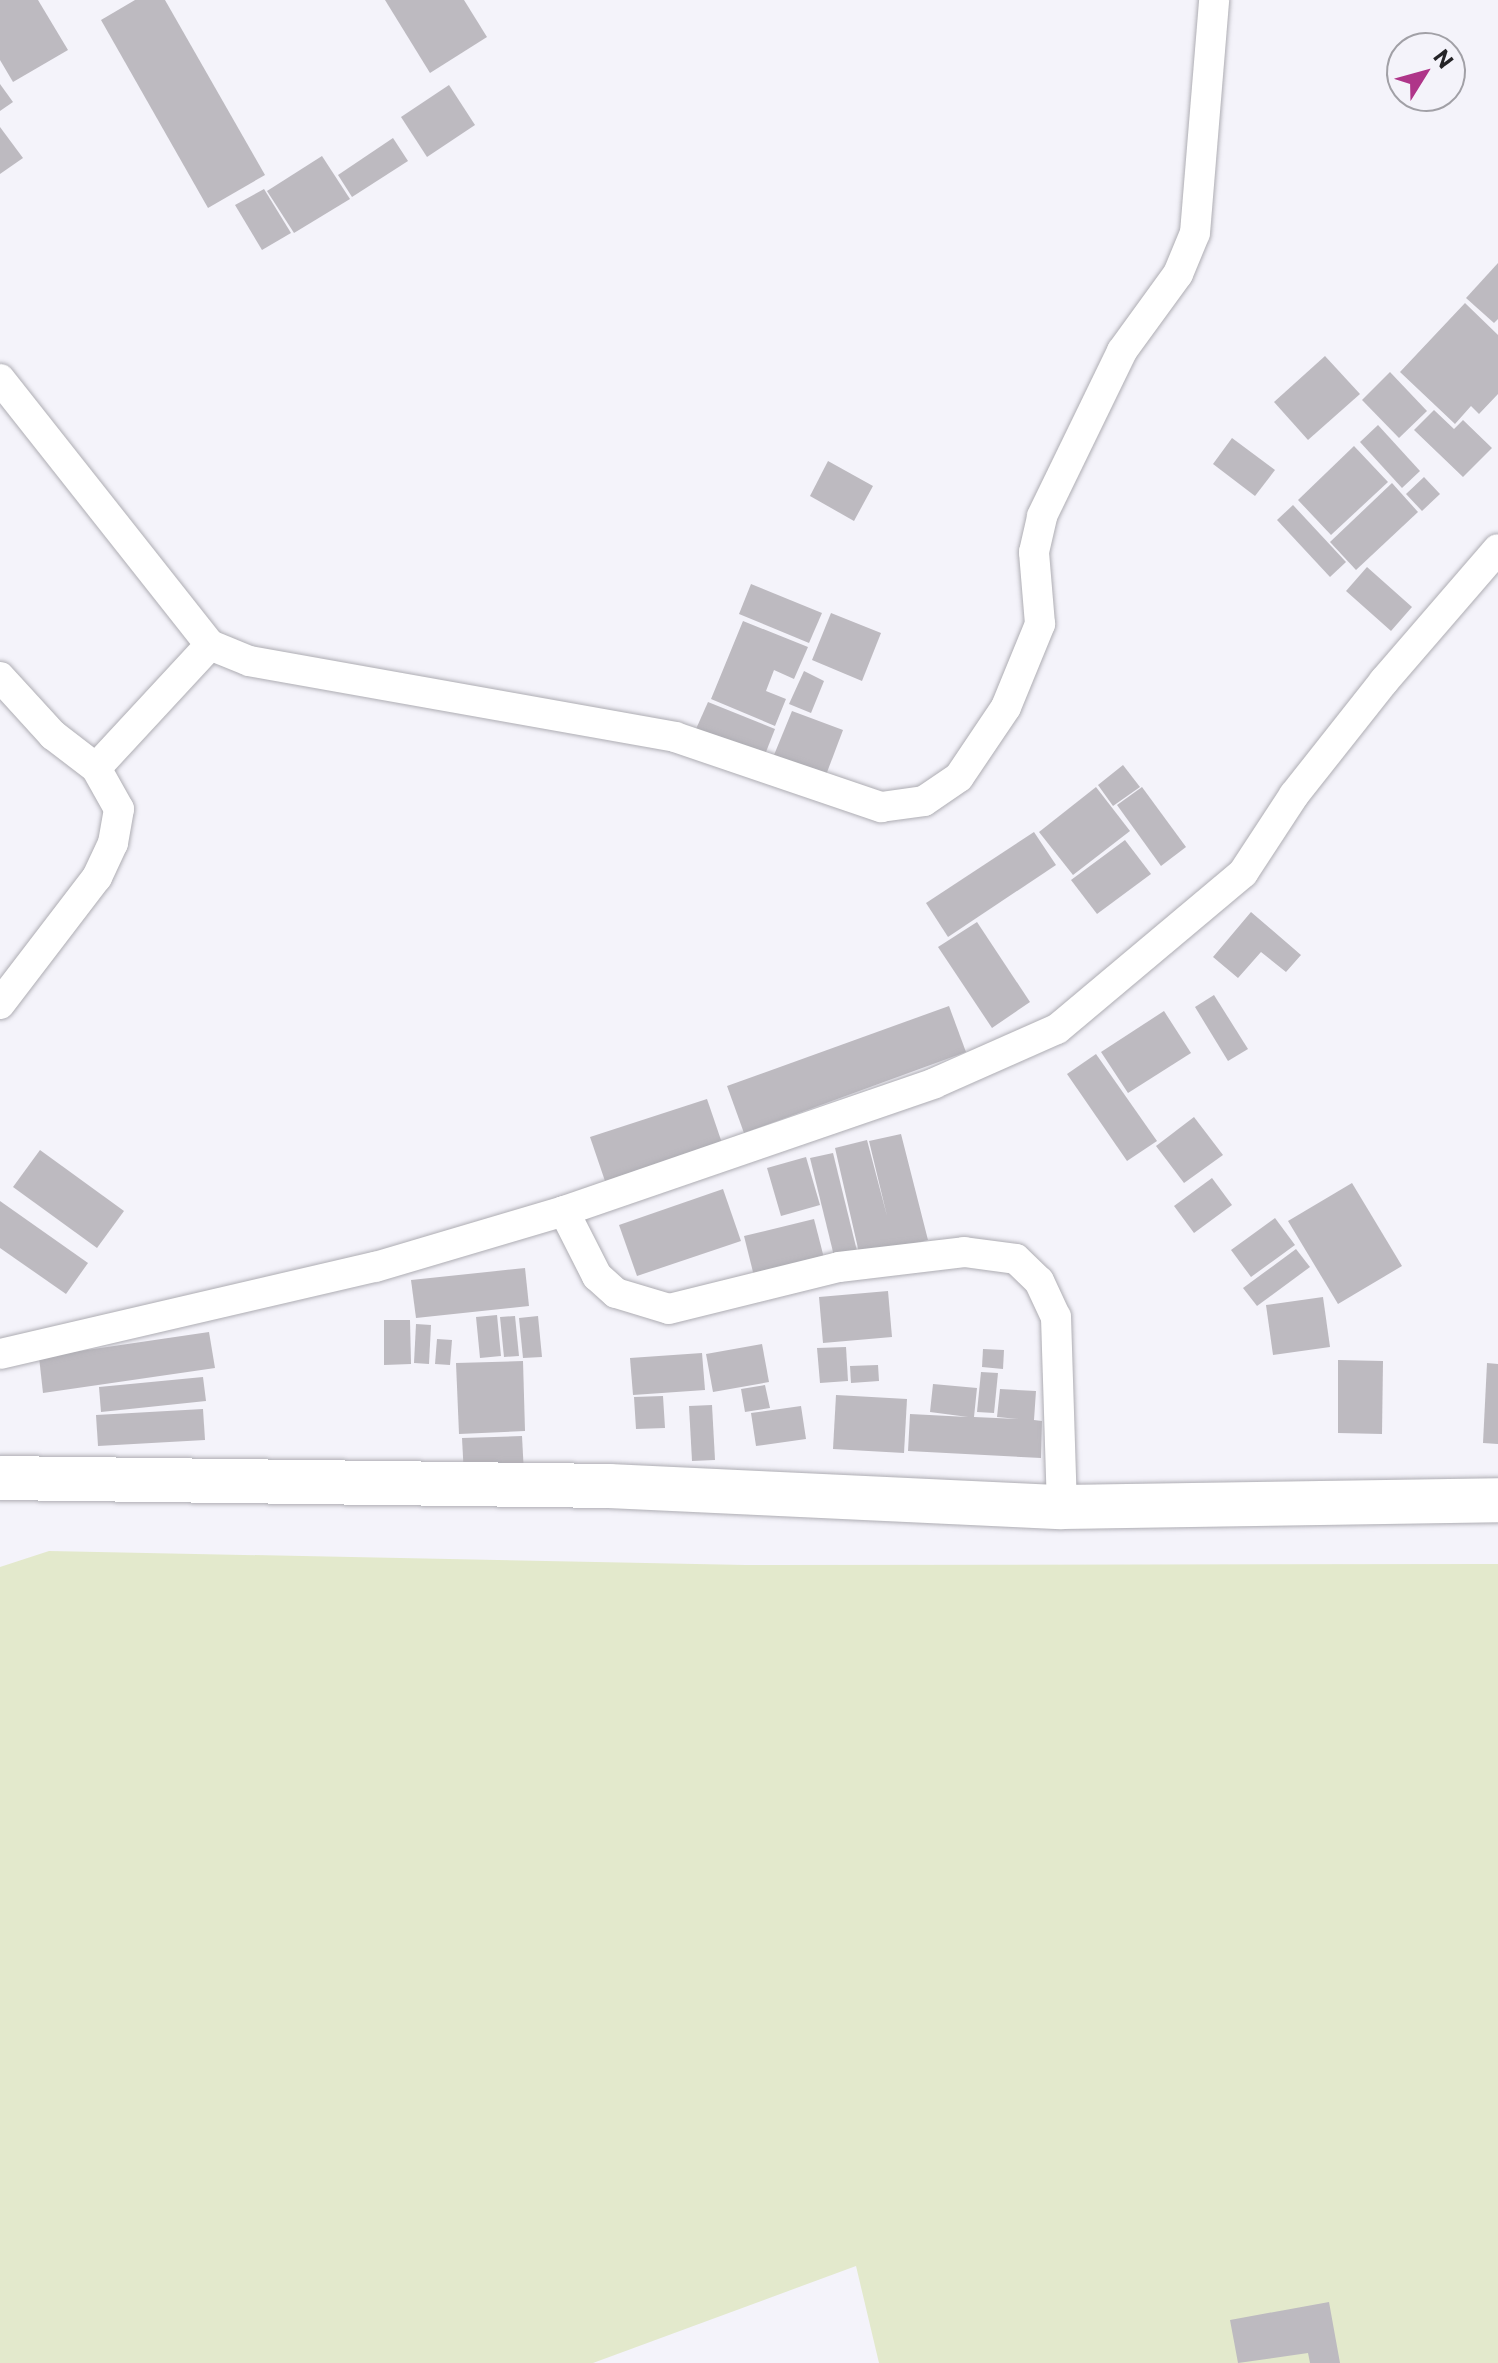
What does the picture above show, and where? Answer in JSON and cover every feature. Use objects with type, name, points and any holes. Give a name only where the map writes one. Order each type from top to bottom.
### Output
[{"type":"main road","points":[[0,1478],[609,1486],[1062,1507],[1498,1500]]},
{"type":"street","points":[[0,379],[210,645],[249,661],[675,737],[881,807],[924,801],[959,777],[1006,707],[1040,624],[1034,552],[1042,516],[1122,351],[1178,274],[1195,233],[1214,0]]},
{"type":"street","points":[[0,1354],[375,1267],[564,1211],[935,1083],[1057,1029],[1243,873],[1294,795],[1375,692],[1498,549]]},
{"type":"street","points":[[96,768],[210,645]]},
{"type":"street","points":[[0,677],[53,735],[96,768],[119,809],[113,843],[97,877],[0,1004]]},
{"type":"street","points":[[564,1211],[597,1276],[616,1293],[669,1309],[839,1267],[964,1252],[1016,1259],[1039,1281],[1056,1317],[1062,1507]]},
{"type":"green space","points":[[49,1551],[746,1565],[1498,1564],[1498,2363],[879,2363],[856,2266],[593,2363],[0,2363],[0,1567]]},
{"type":"building","points":[[0,0],[38,0],[68,50],[13,82],[0,60]]},
{"type":"building","points":[[135,0],[165,0],[265,175],[208,208],[101,20]]},
{"type":"building","points":[[385,0],[464,0],[487,37],[430,73]]},
{"type":"building","points":[[0,84],[13,102],[0,111]]},
{"type":"building","points":[[449,85],[475,125],[427,157],[401,117]]},
{"type":"building","points":[[0,127],[23,158],[0,174]]},
{"type":"building","points":[[393,138],[408,161],[352,197],[338,175]]},
{"type":"building","points":[[322,156],[350,199],[294,233],[267,191]]},
{"type":"building","points":[[264,189],[291,233],[262,250],[235,205]]},
{"type":"building","points":[[1498,263],[1498,319],[1494,323],[1466,298]]},
{"type":"building","points":[[1465,303],[1498,335],[1498,394],[1479,414],[1471,406],[1455,424],[1400,372]]},
{"type":"building","points":[[1325,356],[1360,394],[1308,440],[1274,402]]},
{"type":"building","points":[[1390,372],[1427,411],[1399,438],[1362,400]]},
{"type":"building","points":[[1434,410],[1454,429],[1463,420],[1492,448],[1463,477],[1414,430]]},
{"type":"building","points":[[1378,425],[1420,471],[1402,488],[1360,442]]},
{"type":"building","points":[[1232,438],[1275,470],[1255,496],[1213,464]]},
{"type":"building","points":[[1354,446],[1388,482],[1331,535],[1298,500]]},
{"type":"building","points":[[828,461],[873,486],[854,521],[810,496]]},
{"type":"building","points":[[1424,477],[1440,494],[1422,511],[1406,494]]},
{"type":"building","points":[[1392,483],[1418,512],[1356,570],[1330,542]]},
{"type":"building","points":[[1293,505],[1346,562],[1330,577],[1277,520]]},
{"type":"building","points":[[1367,567],[1412,607],[1391,631],[1346,591]]},
{"type":"building","points":[[751,584],[822,613],[809,643],[739,614]]},
{"type":"building","points":[[831,613],[881,633],[862,681],[812,660]]},
{"type":"building","points":[[743,621],[808,647],[794,679],[774,670],[766,691],[786,699],[775,726],[711,699]]},
{"type":"building","points":[[804,671],[824,681],[811,713],[789,704]]},
{"type":"building","points":[[708,702],[775,729],[764,757],[696,729]]},
{"type":"building","points":[[792,711],[843,730],[826,775],[774,755]]},
{"type":"building","points":[[1123,765],[1140,787],[1113,806],[1098,785]]},
{"type":"building","points":[[1096,787],[1130,831],[1073,875],[1039,832]]},
{"type":"building","points":[[1142,787],[1186,847],[1161,866],[1117,805]]},
{"type":"building","points":[[1034,832],[1056,865],[948,937],[926,903]]},
{"type":"building","points":[[1125,840],[1151,874],[1097,914],[1071,880]]},
{"type":"building","points":[[1251,912],[1301,955],[1286,972],[1261,952],[1238,978],[1213,957]]},
{"type":"building","points":[[977,922],[1030,1002],[992,1028],[938,947]]},
{"type":"building","points":[[1214,995],[1248,1049],[1228,1061],[1195,1007]]},
{"type":"building","points":[[949,1006],[966,1052],[744,1133],[727,1086]]},
{"type":"building","points":[[1164,1011],[1191,1053],[1128,1093],[1101,1052]]},
{"type":"building","points":[[1096,1054],[1157,1141],[1127,1161],[1067,1074]]},
{"type":"building","points":[[707,1099],[722,1143],[605,1181],[590,1137]]},
{"type":"building","points":[[1194,1117],[1223,1155],[1184,1183],[1156,1146]]},
{"type":"building","points":[[901,1134],[928,1240],[860,1257],[835,1148],[867,1140],[887,1216],[869,1141]]},
{"type":"building","points":[[40,1150],[124,1211],[97,1248],[13,1187]]},
{"type":"building","points":[[833,1153],[857,1251],[834,1256],[810,1158]]},
{"type":"building","points":[[806,1157],[820,1205],[781,1216],[767,1168]]},
{"type":"building","points":[[1212,1178],[1232,1205],[1194,1233],[1174,1206]]},
{"type":"building","points":[[1352,1183],[1402,1266],[1338,1304],[1288,1221]]},
{"type":"building","points":[[723,1189],[741,1241],[637,1276],[619,1225]]},
{"type":"building","points":[[0,1201],[88,1263],[66,1294],[0,1248]]},
{"type":"building","points":[[1275,1218],[1295,1245],[1251,1277],[1231,1250]]},
{"type":"building","points":[[814,1219],[824,1258],[754,1276],[744,1236]]},
{"type":"building","points":[[1296,1249],[1310,1267],[1257,1306],[1243,1288]]},
{"type":"building","points":[[525,1268],[529,1306],[416,1318],[411,1280]]},
{"type":"building","points":[[888,1291],[892,1337],[823,1343],[819,1297]]},
{"type":"building","points":[[1323,1297],[1330,1347],[1273,1355],[1266,1305]]},
{"type":"building","points":[[497,1315],[501,1356],[480,1358],[476,1317]]},
{"type":"building","points":[[515,1316],[519,1356],[504,1357],[500,1317]]},
{"type":"building","points":[[538,1316],[542,1357],[523,1358],[519,1318]]},
{"type":"building","points":[[384,1320],[410,1320],[411,1364],[384,1365]]},
{"type":"building","points":[[416,1324],[431,1325],[429,1364],[414,1363]]},
{"type":"building","points":[[209,1332],[215,1368],[43,1393],[39,1357]]},
{"type":"building","points":[[437,1339],[452,1340],[450,1365],[435,1364]]},
{"type":"building","points":[[762,1344],[769,1382],[713,1392],[706,1354]]},
{"type":"building","points":[[846,1347],[848,1381],[820,1383],[817,1348]]},
{"type":"building","points":[[983,1349],[1004,1350],[1003,1369],[982,1367]]},
{"type":"building","points":[[702,1353],[705,1390],[633,1395],[630,1358]]},
{"type":"building","points":[[1338,1360],[1383,1361],[1382,1434],[1338,1433]]},
{"type":"building","points":[[523,1361],[525,1431],[459,1434],[456,1363]]},
{"type":"building","points":[[1487,1363],[1498,1364],[1498,1444],[1483,1443]]},
{"type":"building","points":[[878,1365],[879,1381],[851,1383],[850,1366]]},
{"type":"building","points":[[981,1372],[998,1373],[994,1413],[977,1412]]},
{"type":"building","points":[[203,1377],[206,1401],[101,1412],[99,1387]]},
{"type":"building","points":[[933,1384],[977,1388],[974,1417],[1018,1419],[997,1417],[1000,1389],[1036,1391],[1034,1420],[1042,1421],[1041,1458],[908,1451],[910,1414],[968,1417],[930,1412]]},
{"type":"building","points":[[765,1385],[770,1408],[745,1412],[741,1389]]},
{"type":"building","points":[[836,1395],[907,1399],[904,1453],[833,1449]]},
{"type":"building","points":[[663,1396],[665,1428],[636,1429],[634,1397]]},
{"type":"building","points":[[712,1405],[715,1460],[692,1461],[689,1406]]},
{"type":"building","points":[[801,1406],[806,1439],[756,1446],[751,1413]]},
{"type":"building","points":[[203,1409],[205,1440],[98,1446],[96,1415]]},
{"type":"building","points":[[522,1436],[524,1474],[464,1476],[462,1438]]},
{"type":"building","points":[[1329,2302],[1340,2363],[1310,2363],[1308,2353],[1238,2363],[1230,2320]]}]
